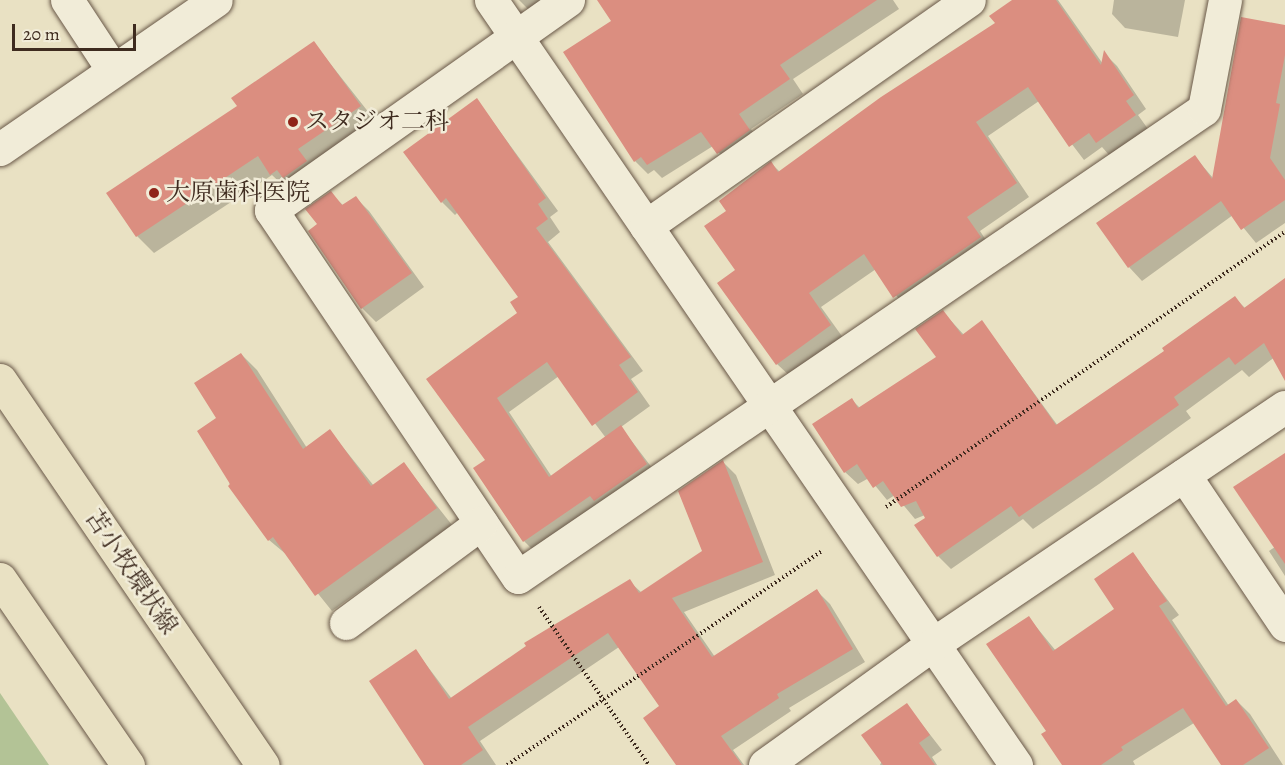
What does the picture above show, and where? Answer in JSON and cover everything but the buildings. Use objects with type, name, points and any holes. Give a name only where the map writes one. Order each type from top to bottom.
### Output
[{"type":"main road","name":"苫小牧環状線","points":[[0,380],[262,765]]},
{"type":"main road","points":[[0,579],[128,765]]},
{"type":"street","points":[[67,0],[113,70]]},
{"type":"street","points":[[0,149],[216,0]]},
{"type":"street","points":[[490,0],[1016,765]]},
{"type":"street","points":[[568,0],[272,210],[518,577],[1204,109],[1225,0]]},
{"type":"street","points":[[646,226],[969,0]]},
{"type":"street","points":[[765,765],[933,644],[1285,407]]},
{"type":"street","points":[[1184,475],[1285,625]]},
{"type":"street","points":[[346,623],[481,524]]},
{"type":"path","points":[[507,765],[1285,232]]},
{"type":"path","points":[[518,577],[648,765]]},
{"type":"green space","points":[[0,693],[49,765],[0,765]]},
{"type":"place","name":"スタジオ二科","points":[[293,122]]},
{"type":"place","name":"大原歯科医院","points":[[154,193]]}]
